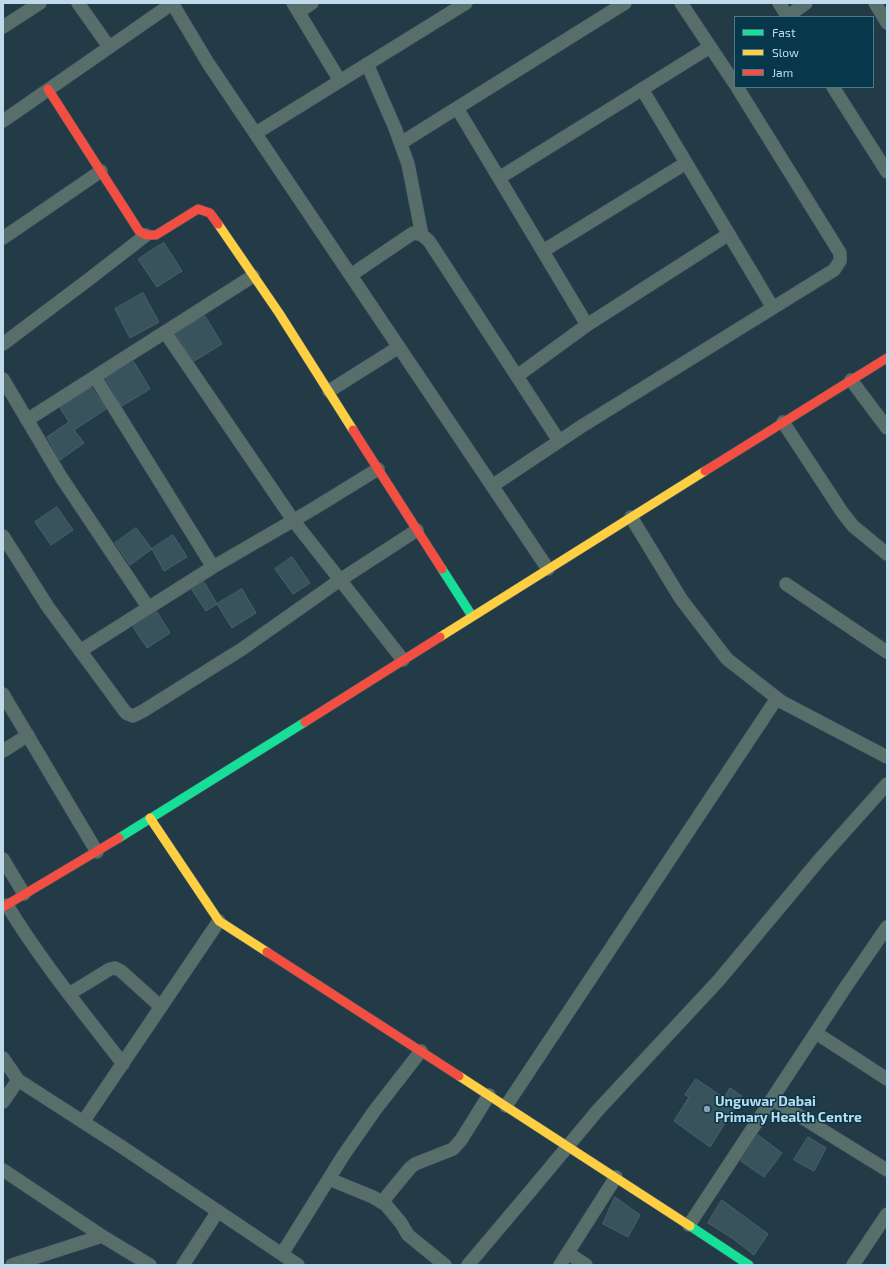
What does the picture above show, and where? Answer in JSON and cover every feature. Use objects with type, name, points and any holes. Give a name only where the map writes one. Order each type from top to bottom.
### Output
[{"type":"street","points":[[3,27],[40,3]]},
{"type":"street","points":[[78,3],[109,47]]},
{"type":"street","points":[[3,121],[172,3],[208,63],[548,569]]},
{"type":"street","points":[[312,3],[296,7],[340,81]]},
{"type":"street","points":[[256,133],[466,3]]},
{"type":"street","points":[[401,143],[625,3]]},
{"type":"street","points":[[681,3],[734,83]]},
{"type":"street","points":[[780,3],[788,16],[806,3]]},
{"type":"street","points":[[875,3],[887,23]]},
{"type":"street","points":[[499,178],[710,47]]},
{"type":"street","points":[[368,64],[401,143],[408,164],[422,235]]},
{"type":"street","points":[[492,486],[559,441],[834,270],[840,261],[840,253],[738,88]]},
{"type":"street","points":[[834,88],[887,171]]},
{"type":"street","points":[[48,89],[139,232],[146,235],[156,235],[198,208],[210,213],[279,313],[472,616]]},
{"type":"street","points":[[642,89],[772,308]]},
{"type":"street","points":[[457,108],[587,325]]},
{"type":"street","points":[[543,251],[686,162]]},
{"type":"street","points":[[3,238],[101,171]]},
{"type":"street","points":[[351,275],[413,232],[422,235],[429,241],[559,441]]},
{"type":"street","points":[[517,376],[587,325],[729,234]]},
{"type":"street","points":[[3,344],[146,235]]},
{"type":"street","points":[[28,420],[253,276]]},
{"type":"street","points":[[165,332],[293,520],[403,660]]},
{"type":"street","points":[[328,391],[399,347]]},
{"type":"street","points":[[123,1064],[69,994],[5,906],[97,852],[472,616],[887,358]]},
{"type":"street","points":[[94,377],[213,567]]},
{"type":"street","points":[[3,379],[61,477],[148,607]]},
{"type":"street","points":[[851,380],[887,428]]},
{"type":"street","points":[[784,422],[842,512],[853,526],[887,554]]},
{"type":"street","points":[[80,651],[213,567],[378,469]]},
{"type":"street","points":[[631,517],[680,599],[727,659],[782,702],[887,757]]},
{"type":"street","points":[[3,536],[48,608],[126,713],[133,716],[242,649],[340,580],[417,530]]},
{"type":"street","points":[[786,584],[887,652]]},
{"type":"street","points":[[3,694],[97,852]]},
{"type":"street","points":[[506,1106],[777,698]]},
{"type":"street","points":[[3,751],[28,735]]},
{"type":"street","points":[[468,1265],[626,1078],[719,980],[820,859],[887,784]]},
{"type":"street","points":[[150,818],[219,921],[568,1146],[749,1265]]},
{"type":"street","points":[[3,859],[24,894]]},
{"type":"street","points":[[83,1122],[219,921]]},
{"type":"street","points":[[689,1225],[887,927]]},
{"type":"street","points":[[69,994],[110,969],[115,968],[121,971],[161,1008]]},
{"type":"street","points":[[816,1033],[887,1079]]},
{"type":"street","points":[[282,1254],[343,1156],[375,1110],[421,1051]]},
{"type":"street","points":[[3,1058],[18,1080],[298,1265]]},
{"type":"street","points":[[3,1102],[18,1080]]},
{"type":"street","points":[[382,1202],[415,1164],[453,1149],[461,1140],[489,1095]]},
{"type":"street","points":[[772,1099],[887,1170]]},
{"type":"street","points":[[3,1170],[102,1236],[150,1265]]},
{"type":"street","points":[[560,1265],[616,1178]]},
{"type":"street","points":[[329,1179],[386,1204],[401,1223],[408,1236],[445,1265]]},
{"type":"street","points":[[183,1265],[218,1211]]},
{"type":"street","points":[[853,1265],[887,1214]]},
{"type":"street","points":[[12,1265],[102,1236]]},
{"type":"street","points":[[568,1253],[586,1265]]},
{"type":"building","points":[[164,243],[182,271],[157,287],[138,259]]},
{"type":"building","points":[[143,293],[159,322],[130,338],[115,309]]},
{"type":"building","points":[[205,316],[222,344],[194,361],[176,334]]},
{"type":"building","points":[[134,362],[150,389],[122,406],[106,379]]},
{"type":"building","points":[[92,388],[106,409],[74,430],[84,443],[60,460],[47,437],[69,422],[60,408]]},
{"type":"building","points":[[57,507],[73,530],[51,545],[35,522]]},
{"type":"building","points":[[136,528],[152,549],[130,565],[115,543]]},
{"type":"building","points":[[173,535],[187,557],[164,571],[152,549]]},
{"type":"building","points":[[292,557],[310,583],[293,594],[275,569]]},
{"type":"building","points":[[204,582],[217,604],[206,611],[192,590]]},
{"type":"building","points":[[242,589],[256,613],[232,628],[217,604]]},
{"type":"building","points":[[157,612],[170,633],[147,648],[133,627]]},
{"type":"building","name":"Unguwar Dabai Primary Health Centre","points":[[696,1079],[724,1098],[730,1088],[742,1096],[710,1147],[674,1121],[689,1097],[685,1095]]},
{"type":"building","points":[[758,1135],[782,1153],[764,1177],[741,1161]]},
{"type":"building","points":[[808,1137],[826,1148],[814,1171],[794,1160]]},
{"type":"building","points":[[615,1197],[640,1215],[628,1237],[603,1224]]},
{"type":"building","points":[[722,1200],[768,1234],[754,1255],[732,1238],[708,1223]]},
{"type":"traffic: fast","points":[[442,569],[472,616]]},
{"type":"traffic: fast","points":[[119,838],[305,722]]},
{"type":"traffic: fast","points":[[690,1226],[749,1265]]},
{"type":"traffic: slow","points":[[218,224],[279,313],[353,430]]},
{"type":"traffic: slow","points":[[440,637],[705,471]]},
{"type":"traffic: slow","points":[[150,818],[219,921],[267,952]]},
{"type":"traffic: slow","points":[[459,1076],[690,1226]]},
{"type":"traffic: jam","points":[[48,89],[139,231],[146,235],[156,235],[198,209],[210,213],[218,224]]},
{"type":"traffic: jam","points":[[705,471],[887,358]]},
{"type":"traffic: jam","points":[[353,430],[442,569]]},
{"type":"traffic: jam","points":[[305,722],[440,637]]},
{"type":"traffic: jam","points":[[3,907],[119,838]]},
{"type":"traffic: jam","points":[[267,952],[459,1076]]},
{"type":"place","name":"Unguwar Dabai Primary Health Centre","points":[[707,1109]]}]
